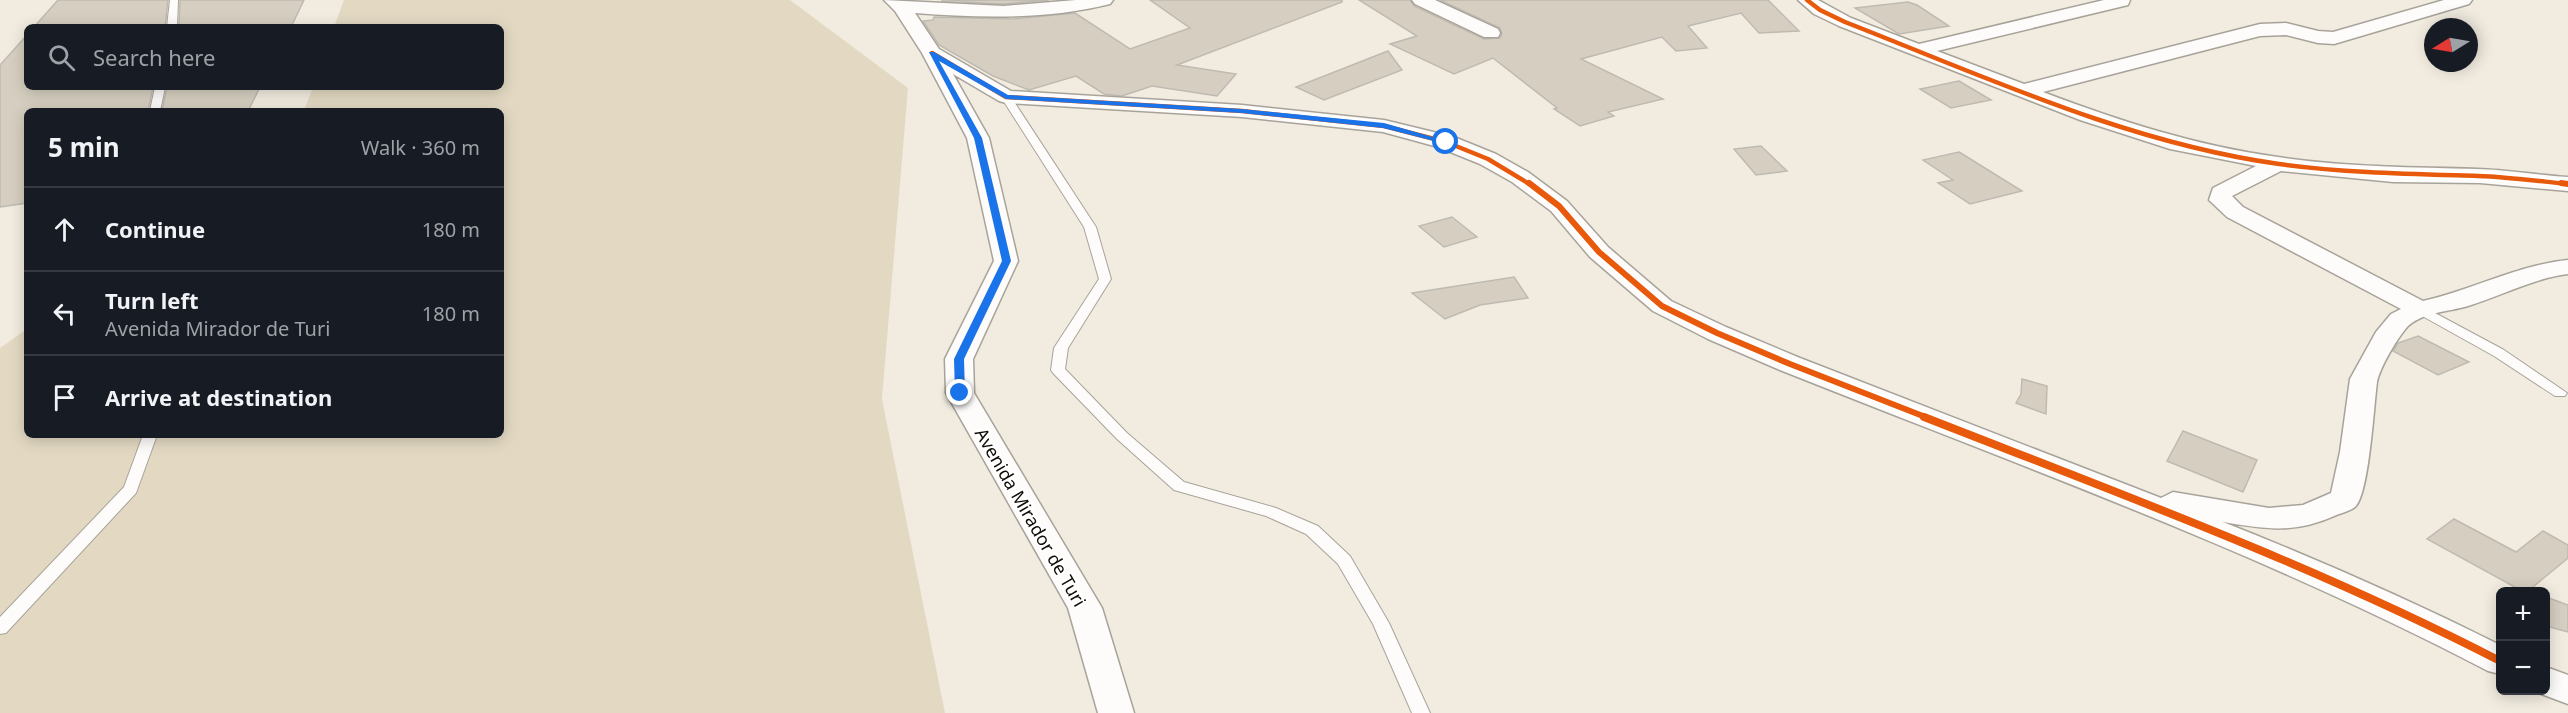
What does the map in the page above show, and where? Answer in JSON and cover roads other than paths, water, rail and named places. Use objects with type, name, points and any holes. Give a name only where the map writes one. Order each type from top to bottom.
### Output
[{"type":"street","points":[[898,3],[994,13],[1036,12],[1104,0]]},
{"type":"street","points":[[1421,0],[1491,33]]},
{"type":"street","points":[[1807,0],[1845,22],[2026,90],[2087,116],[2178,144],[2278,164],[2393,175],[2480,176],[2568,184]]},
{"type":"street","points":[[2026,90],[2260,30],[2286,28],[2318,37],[2334,38],[2463,0]]},
{"type":"street","points":[[1917,50],[2122,1]]},
{"type":"street","name":"Avenida Mirador de Turi","points":[[898,3],[932,53],[978,138],[1006,261],[959,359],[960,393],[1085,608],[1116,713]]},
{"type":"street","points":[[932,53],[1006,97],[1242,111],[1384,126],[1446,142],[1488,159],[1520,177],[1558,206],[1599,252],[1662,306],[1717,333],[1790,364],[2263,550],[2428,624],[2496,659]]},
{"type":"street","points":[[2278,164],[2221,193],[2220,200],[2235,212],[2420,309]]},
{"type":"street","points":[[2116,491],[2269,519],[2308,515],[2344,500],[2355,452],[2364,379],[2385,338],[2400,320],[2420,309],[2458,301],[2549,269],[2568,267]]},
{"type":"street","points":[[2550,683],[2568,690]]},
{"type":"lane","points":[[172,24],[174,0]]},
{"type":"lane","points":[[156,108],[159,90]]},
{"type":"lane","points":[[1006,97],[1090,227],[1105,279],[1061,348],[1058,370],[1122,436],[1179,486],[1271,512],[1312,530],[1344,561],[1381,623],[1421,713]]},
{"type":"lane","points":[[2420,309],[2499,353],[2560,393]]},
{"type":"lane","points":[[0,628],[131,489],[149,438]]}]
